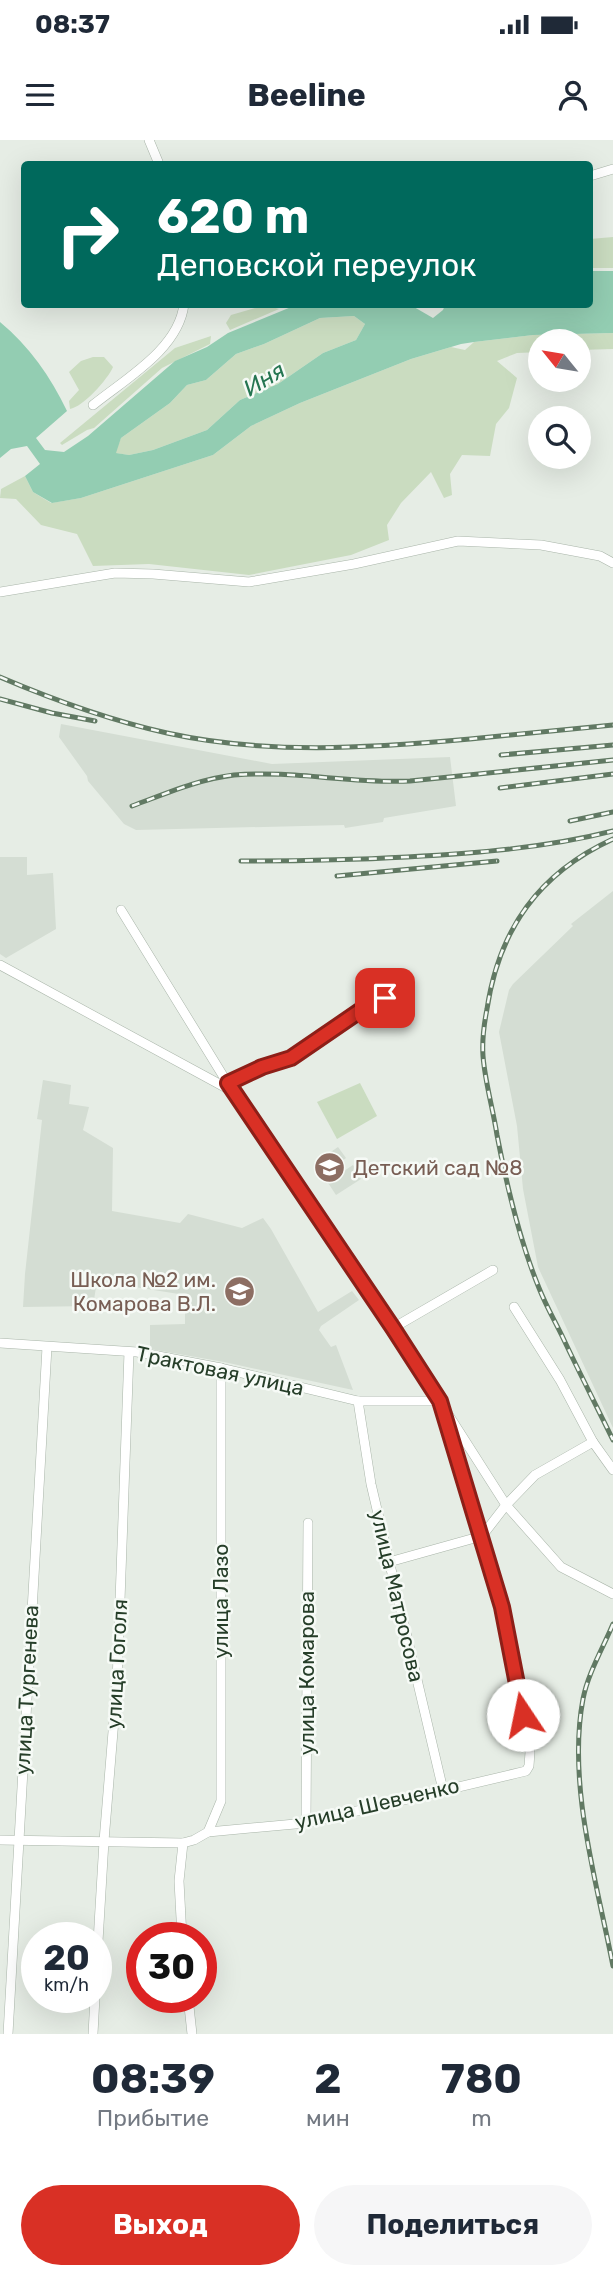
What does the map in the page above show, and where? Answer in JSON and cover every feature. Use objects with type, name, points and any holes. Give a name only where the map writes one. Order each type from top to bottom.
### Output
[{"type":"street","points":[[149,140],[158,161]]},
{"type":"street","points":[[593,175],[613,169]]},
{"type":"street","points":[[93,405],[169,342],[180,324],[183,308]]},
{"type":"street","points":[[0,593],[116,573],[249,582],[354,564],[458,541],[541,545],[600,556],[613,563]]},
{"type":"street","points":[[121,910],[231,1087],[393,1328],[506,1505],[561,1567],[613,1594]]},
{"type":"street","points":[[0,965],[231,1087]]},
{"type":"street","points":[[231,1087],[262,1067],[291,1058],[367,1006],[404,991]]},
{"type":"street","points":[[393,1328],[493,1270]]},
{"type":"street","points":[[514,1307],[560,1380],[593,1442],[613,1470]]},
{"type":"street","name":"Трактовая улица","points":[[0,1343],[129,1352],[221,1368],[358,1401],[440,1401]]},
{"type":"street","name":"улица Тургенева","points":[[8,2034],[47,1347]]},
{"type":"street","name":"улица Гоголя","points":[[99,1922],[117,1683],[129,1352]]},
{"type":"street","name":"улица Лазо","points":[[208,1832],[220,1801],[221,1368]]},
{"type":"street","name":"улица Матросова","points":[[358,1401],[371,1484],[443,1790]]},
{"type":"street","points":[[440,1401],[482,1536]]},
{"type":"street","points":[[389,1562],[482,1536],[506,1505],[535,1475],[593,1442]]},
{"type":"street","name":"улица Комарова","points":[[306,1823],[308,1523]]},
{"type":"street","name":"улица Шевченко","points":[[183,1843],[208,1832],[306,1823],[526,1771],[530,1752],[502,1607],[482,1536]]},
{"type":"street","points":[[0,1840],[183,1843],[179,1881],[181,1922]]},
{"type":"street","points":[[93,2034],[94,2013]]},
{"type":"street","points":[[190,2013],[192,2034]]},
{"type":"shaded area","points":[[613,237],[613,268],[593,268],[593,239]]},
{"type":"shaded area","points":[[593,271],[613,271],[613,333],[592,334],[592,329],[528,329],[528,336],[461,344],[411,359],[300,403],[251,426],[213,455],[81,498],[52,503],[33,492],[25,476],[40,464],[27,446],[11,449],[0,458],[0,322],[38,363],[67,411],[36,438],[45,450],[64,452],[88,436],[175,361],[207,347],[228,333],[289,308],[416,308],[433,318],[444,308],[593,308]],"holes":[[[354,316],[365,324],[356,340],[323,353],[278,384],[240,400],[207,430],[153,450],[129,455],[116,453],[121,438],[170,403],[187,385],[206,380],[236,354],[320,318]]]},
{"type":"shaded area","points":[[256,308],[279,309],[230,330],[226,323],[231,315]]},
{"type":"shaded area","points":[[354,316],[365,324],[356,340],[323,353],[278,384],[240,400],[207,430],[153,450],[129,455],[115,453],[121,438],[170,403],[187,385],[206,380],[236,354],[320,318]]},
{"type":"shaded area","points":[[613,333],[613,349],[592,350],[592,334]]},
{"type":"shaded area","points":[[211,336],[210,344],[162,368],[94,428],[62,445],[60,443],[175,348]]},
{"type":"shaded area","points":[[528,336],[528,353],[517,353],[497,361],[517,378],[509,408],[496,424],[490,456],[462,455],[450,474],[452,495],[444,498],[431,472],[401,503],[387,525],[389,540],[351,555],[249,575],[149,564],[93,566],[77,534],[41,525],[16,499],[0,498],[1,489],[25,476],[33,492],[51,503],[81,498],[213,455],[251,426],[300,403],[411,359],[451,347],[465,350],[474,342]]},
{"type":"shaded area","points":[[104,357],[113,367],[94,392],[70,409],[69,401],[79,390],[69,372],[81,361]]},
{"type":"shaded area","points":[[61,724],[272,764],[450,757],[456,806],[384,818],[383,822],[345,828],[344,825],[136,830],[124,824],[88,781],[59,737]]},
{"type":"shaded area","points":[[0,857],[27,857],[27,875],[53,873],[56,929],[6,958],[0,954]]},
{"type":"shaded area","points":[[613,891],[613,1428],[538,1267],[523,1189],[517,1126],[499,1032],[509,990],[513,984],[573,926],[571,924]]},
{"type":"shaded area","points":[[43,1080],[71,1085],[69,1104],[89,1107],[83,1130],[113,1148],[112,1211],[180,1223],[188,1214],[242,1228],[263,1218],[318,1312],[352,1291],[359,1300],[319,1330],[331,1347],[336,1345],[353,1390],[150,1349],[150,1325],[185,1324],[185,1295],[97,1281],[93,1306],[23,1307],[42,1120],[37,1119]]},
{"type":"shaded area","points":[[360,1083],[377,1116],[337,1139],[317,1102]]},
{"type":"shaded area","name":"Детский сад №8","points":[[338,1147],[346,1158],[339,1163],[344,1171],[353,1165],[361,1179],[336,1195],[315,1163]]},
{"type":"railway","points":[[0,677],[103,716],[167,733],[205,740],[280,747],[394,745],[613,725]]},
{"type":"railway","points":[[0,699],[95,721]]},
{"type":"railway","points":[[501,755],[613,745]]},
{"type":"railway","points":[[132,806],[195,783],[234,775],[278,774],[366,781],[410,781],[613,760]]},
{"type":"railway","points":[[500,788],[613,774]]},
{"type":"railway","points":[[570,821],[613,812]]},
{"type":"railway","points":[[241,861],[459,854],[537,846],[613,831]]},
{"type":"railway","points":[[613,839],[564,869],[527,907],[501,953],[493,980],[483,1038],[485,1076],[505,1174],[525,1251],[545,1301],[613,1440]]},
{"type":"railway","points":[[337,876],[497,861]]},
{"type":"railway","points":[[613,1624],[585,1689],[579,1731],[581,1799],[613,1966]]},
{"type":"place","name":"Детский сад №8","points":[[330,1168]]},
{"type":"place","name":"Школа №2 им. Комарова В.Л.","points":[[239,1292]]},
{"type":"route","points":[[385,998],[367,1006],[291,1058],[262,1067],[228,1083],[440,1401],[502,1607],[523,1715]]},
{"type":"water label","name":"Иня","points":[[264,379]]}]
